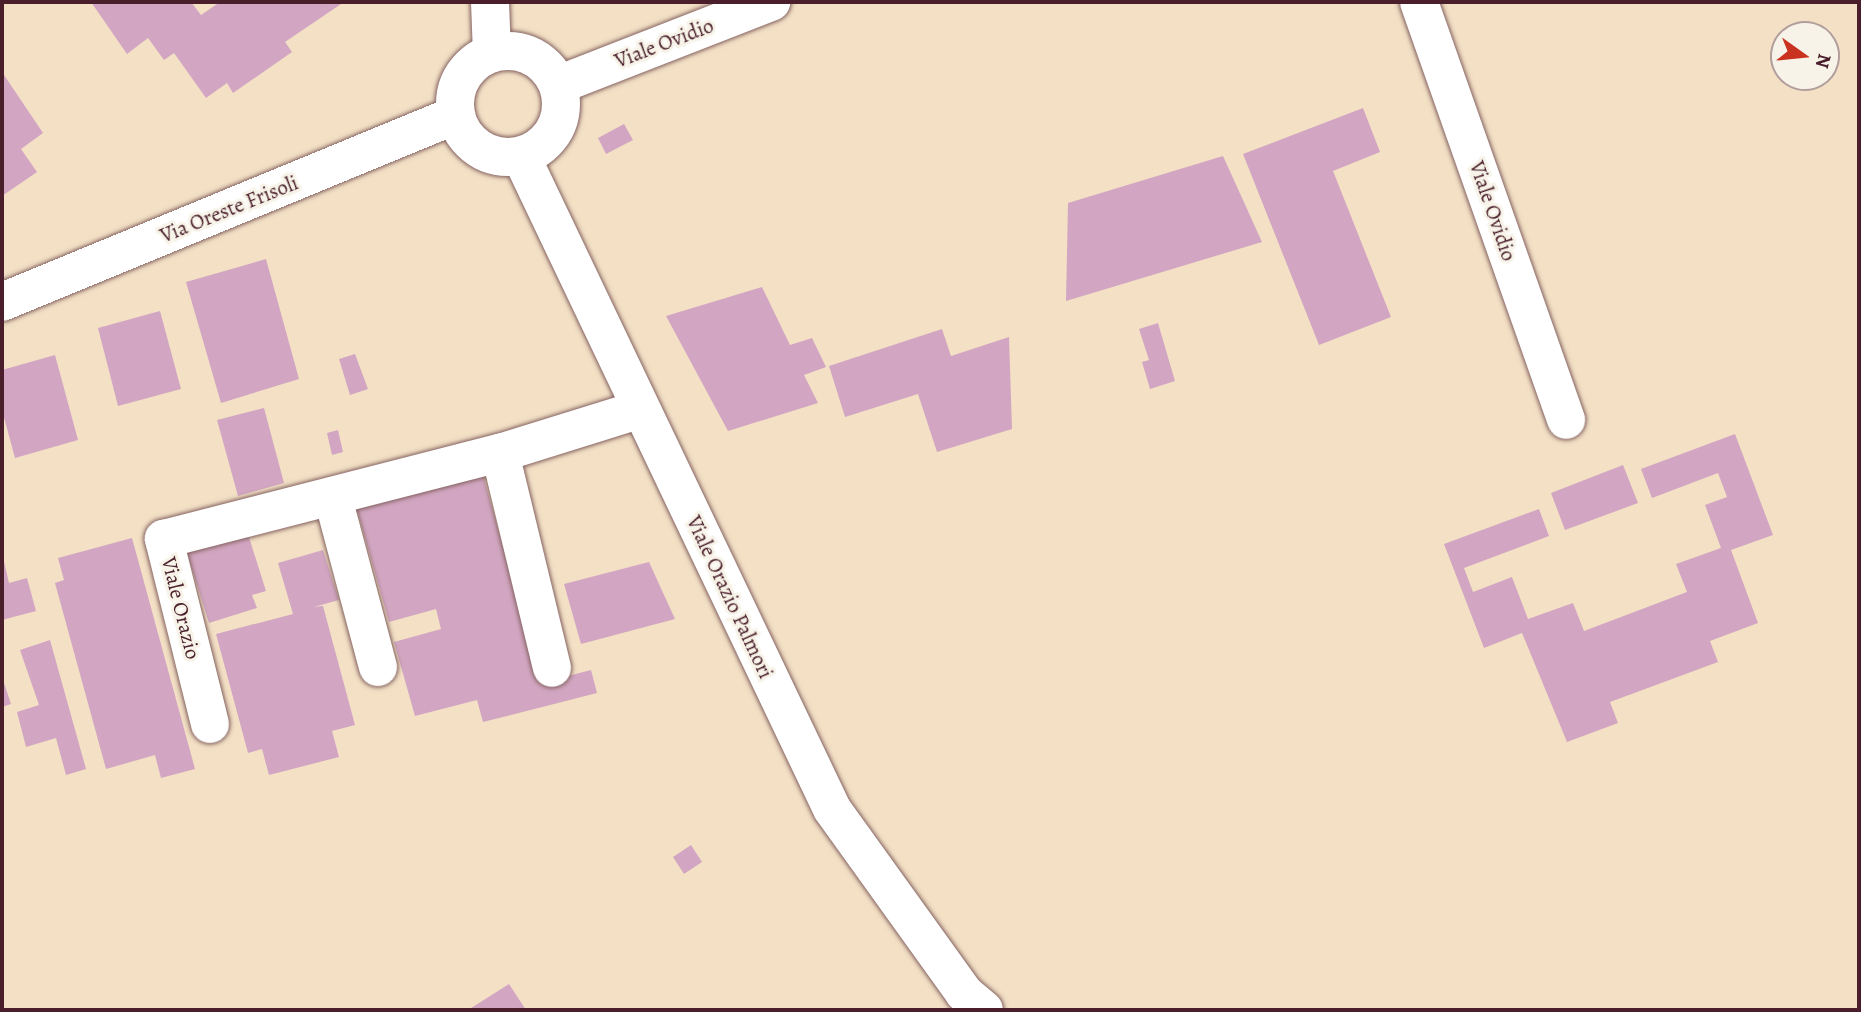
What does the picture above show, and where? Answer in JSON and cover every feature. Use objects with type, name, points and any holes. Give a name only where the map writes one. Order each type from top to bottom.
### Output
[{"type":"street","points":[[489,2],[492,53]]},
{"type":"street","name":"Viale Ovidio","points":[[558,85],[771,2]]},
{"type":"street","name":"Viale Ovidio","points":[[1419,2],[1566,420]]},
{"type":"street","points":[[492,53],[529,55],[546,67],[558,85],[561,105],[552,135],[537,149],[521,156],[497,157],[478,149],[464,134],[456,115],[455,94],[464,75],[492,53]]},
{"type":"street","name":"Via Oreste Frisoli","points":[[2,302],[456,115]]},
{"type":"street","name":"Viale Orazio Palmori","points":[[521,156],[638,410],[831,808],[964,993],[984,1010]]},
{"type":"street","name":"Viale Orazio","points":[[209,724],[164,539],[333,498],[500,453],[638,410]]},
{"type":"street","points":[[500,453],[552,668]]},
{"type":"street","points":[[333,498],[378,667]]},
{"type":"building","points":[[91,2],[191,2],[201,15],[220,2],[344,2],[285,42],[292,52],[233,93],[227,83],[206,98],[174,53],[164,60],[148,38],[127,54]]},
{"type":"building","points":[[2,72],[43,133],[21,149],[37,172],[2,196]]},
{"type":"building","points":[[1363,108],[1380,152],[1333,171],[1391,317],[1319,345],[1243,154]]},
{"type":"building","points":[[624,124],[633,140],[606,154],[598,138]]},
{"type":"building","points":[[1223,156],[1262,242],[1066,301],[1068,203]]},
{"type":"building","points":[[266,259],[299,379],[221,403],[186,282]]},
{"type":"building","points":[[762,287],[790,345],[812,338],[826,367],[804,375],[818,403],[728,431],[666,316]]},
{"type":"building","points":[[160,311],[181,389],[118,406],[98,328]]},
{"type":"building","points":[[1158,323],[1175,381],[1150,389],[1142,362],[1149,360],[1139,329]]},
{"type":"building","points":[[942,329],[951,356],[1009,337],[1012,429],[937,452],[918,394],[845,417],[829,366]]},
{"type":"building","points":[[355,354],[368,389],[350,395],[339,359]]},
{"type":"building","points":[[55,355],[78,440],[15,458],[2,410],[2,370]]},
{"type":"building","points":[[264,408],[284,483],[238,496],[217,420]]},
{"type":"building","points":[[338,430],[343,452],[332,455],[327,433]]},
{"type":"building","points":[[1735,434],[1773,535],[1731,550],[1758,623],[1710,641],[1718,662],[1610,702],[1618,723],[1567,742],[1522,633],[1484,648],[1444,544],[1539,509],[1549,536],[1464,568],[1473,592],[1512,577],[1528,619],[1573,603],[1584,631],[1687,592],[1676,564],[1721,548],[1705,505],[1727,497],[1718,473],[1652,498],[1641,469]]},
{"type":"building","points":[[1623,465],[1638,503],[1565,530],[1551,493]]},
{"type":"building","points":[[481,468],[541,683],[591,670],[597,693],[483,722],[477,700],[415,716],[394,642],[441,629],[436,609],[389,622],[355,503]]},
{"type":"building","points":[[247,531],[266,591],[252,595],[257,608],[209,623],[186,550]]},
{"type":"building","points":[[132,538],[195,769],[161,778],[155,755],[106,769],[55,583],[64,580],[58,558]]},
{"type":"building","points":[[323,550],[339,600],[314,607],[323,606],[355,725],[332,731],[339,757],[269,775],[262,749],[248,753],[216,634],[293,614],[278,563]]},
{"type":"building","points":[[3,557],[9,583],[27,578],[36,611],[2,620]]},
{"type":"building","points":[[649,562],[675,619],[581,644],[564,584]]},
{"type":"building","points":[[50,640],[86,769],[66,775],[56,738],[26,747],[17,712],[39,705],[20,650]]},
{"type":"building","points":[[2,677],[11,704],[2,707]]},
{"type":"building","points":[[691,845],[702,862],[684,874],[673,857]]},
{"type":"building","points":[[509,984],[526,1010],[468,1010]]}]
